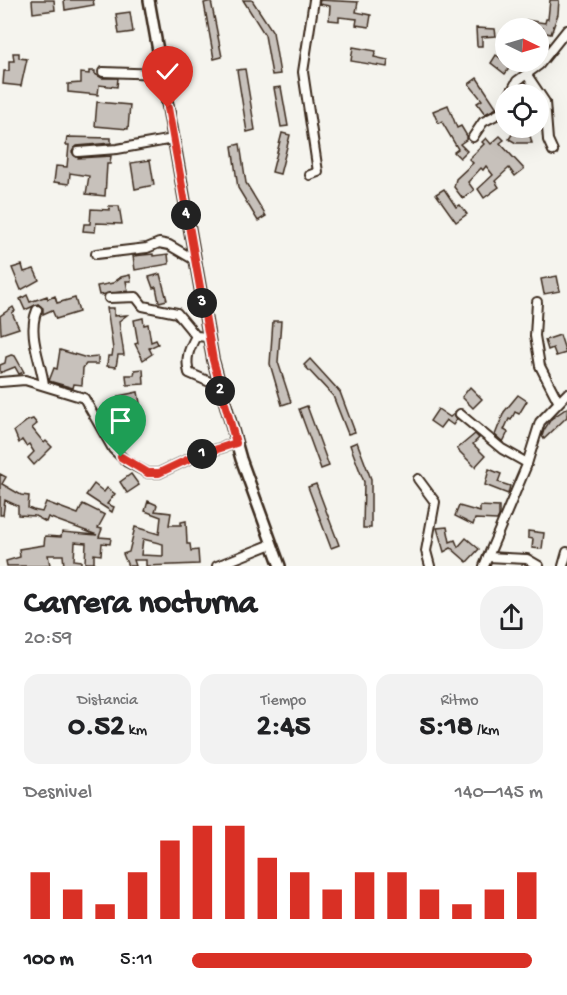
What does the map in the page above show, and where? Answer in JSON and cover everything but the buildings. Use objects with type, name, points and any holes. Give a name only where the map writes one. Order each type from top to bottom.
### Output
[{"type":"main road","points":[[149,0],[193,259],[219,386],[236,443],[280,566]]},
{"type":"street","points":[[310,175],[318,172],[304,87],[303,61],[314,0]]},
{"type":"street","points":[[515,84],[539,65],[567,30]]},
{"type":"street","points":[[103,72],[162,74]]},
{"type":"street","points":[[527,75],[545,102],[548,140],[553,151]]},
{"type":"street","points":[[473,137],[483,122],[495,116]]},
{"type":"street","points":[[78,152],[117,149],[173,139]]},
{"type":"street","points":[[96,255],[147,248],[159,243],[169,245],[193,259]]},
{"type":"street","points":[[109,298],[136,297],[143,306],[177,314],[196,336],[208,337]]},
{"type":"street","points":[[537,302],[535,336],[540,366],[558,401]]},
{"type":"street","points":[[37,310],[33,320],[33,337],[39,353],[44,386]]},
{"type":"street","points":[[196,336],[188,350],[186,363],[189,373],[219,386]]},
{"type":"street","points":[[0,382],[25,380],[84,398],[113,449],[127,462],[148,473],[159,473],[193,457],[236,443]]},
{"type":"street","points":[[484,566],[527,463],[540,422],[567,394]]},
{"type":"street","points":[[460,414],[502,449],[527,463]]},
{"type":"street","points":[[418,479],[435,502],[426,551],[430,566]]},
{"type":"street","points":[[217,566],[272,544]]},
{"type":"street","points":[[563,566],[567,552]]},
{"type":"street","points":[[488,557],[527,560],[539,566]]},
{"type":"route","points":[[121,457],[153,474],[193,457],[236,443],[213,360],[193,259],[168,108]]}]
